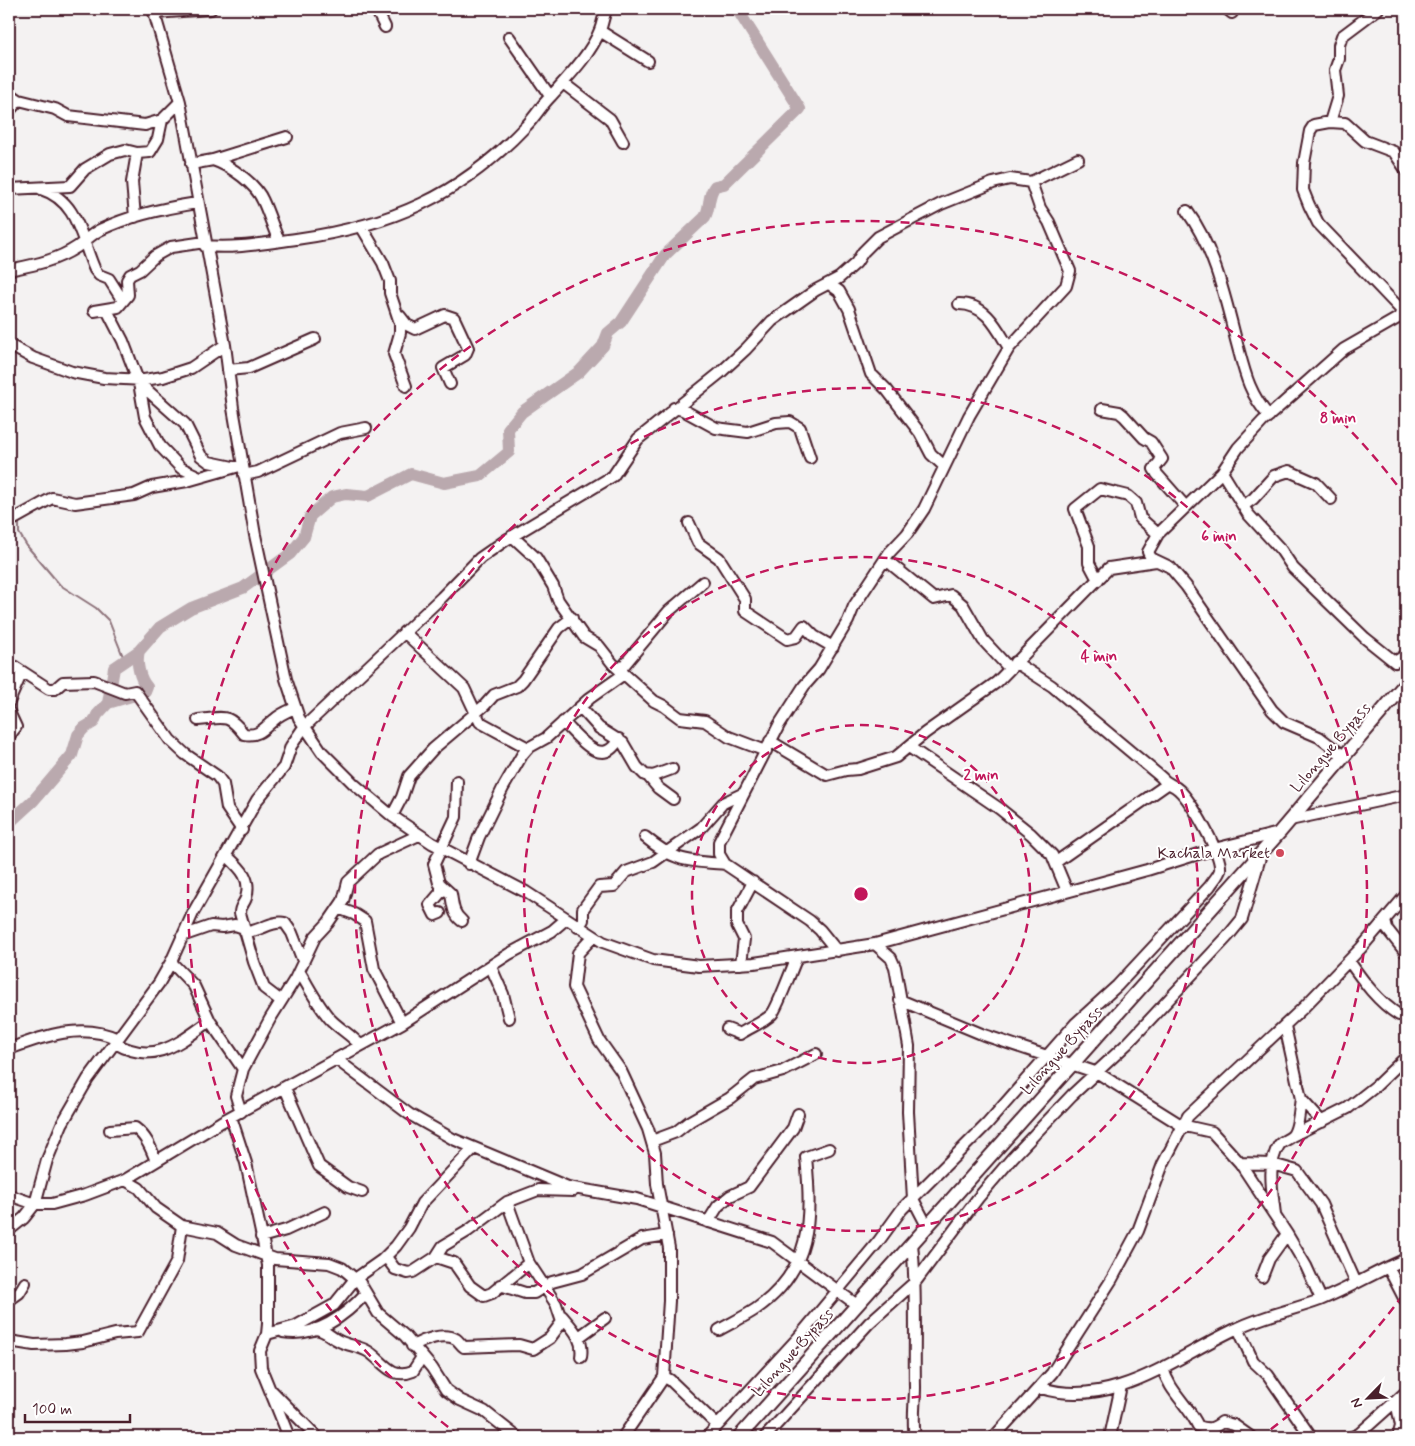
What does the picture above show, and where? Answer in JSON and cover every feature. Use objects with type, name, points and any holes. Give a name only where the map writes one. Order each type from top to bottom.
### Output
[{"type":"main road","name":"Lilongwe Bypass","points":[[739,1437],[1279,833],[1406,683]]},
{"type":"street","points":[[210,9],[154,11],[180,102],[225,345],[240,469],[267,584],[281,656],[295,708],[304,727],[330,761],[392,816],[419,835],[470,864],[526,892],[578,927],[624,952],[667,964],[699,966],[741,964],[875,944],[1147,870],[1214,848],[1279,833]]},
{"type":"street","points":[[376,9],[385,27]]},
{"type":"street","points":[[94,311],[118,307],[128,295],[127,280],[130,276],[140,270],[155,256],[171,247],[205,244],[233,248],[361,226],[416,208],[464,181],[527,125],[550,96],[564,83],[600,31],[607,9]]},
{"type":"street","points":[[1330,122],[1338,96],[1335,70],[1339,59],[1339,45],[1342,36],[1378,9]]},
{"type":"street","points":[[600,31],[648,60]]},
{"type":"street","points":[[509,36],[550,96]]},
{"type":"street","points":[[564,83],[610,119],[624,142]]},
{"type":"street","points":[[9,93],[19,100],[55,109],[68,116],[145,125],[162,120],[180,102]]},
{"type":"street","points":[[9,111],[19,100]]},
{"type":"street","points":[[11,187],[70,186],[85,170],[110,154],[125,150],[137,153],[150,152],[155,147],[162,120]]},
{"type":"street","points":[[1345,757],[1319,737],[1284,722],[1272,710],[1186,586],[1170,567],[1151,558],[1148,552],[1158,534],[1222,472],[1238,448],[1269,416],[1344,349],[1406,314],[1318,223],[1303,190],[1304,163],[1310,131],[1314,125],[1330,122],[1345,123],[1366,141],[1394,152],[1406,170]]},
{"type":"street","points":[[192,164],[213,160],[286,138]]},
{"type":"street","points":[[135,217],[132,182],[137,153]]},
{"type":"street","points":[[9,1230],[24,1218],[35,1204],[47,1160],[62,1124],[88,1079],[152,993],[171,962],[193,913],[242,830],[260,794],[284,767],[291,746],[304,727],[442,597],[480,558],[512,536],[613,476],[638,439],[746,349],[768,324],[816,290],[830,284],[856,263],[863,252],[878,237],[928,210],[1002,181],[1016,179],[1031,182],[1078,159]]},
{"type":"street","points":[[213,160],[222,163],[258,193],[279,241]]},
{"type":"street","points":[[837,951],[810,921],[725,864],[719,854],[721,836],[768,746],[804,686],[819,669],[833,648],[854,606],[884,562],[920,516],[968,416],[1010,348],[1066,286],[1070,271],[1050,222],[1040,208],[1031,182]]},
{"type":"street","points":[[35,188],[57,197],[75,217],[81,227],[90,260],[99,275],[109,279],[123,301]]},
{"type":"street","points":[[9,270],[41,264],[77,247],[99,230],[135,217],[198,202]]},
{"type":"street","points":[[1188,211],[1206,245],[1225,298],[1251,394],[1269,416]]},
{"type":"street","points":[[361,226],[383,263],[390,281],[392,298],[399,315],[407,325],[415,329],[445,315],[454,318],[468,348],[464,355],[443,368],[450,384]]},
{"type":"street","points":[[830,284],[839,291],[849,309],[871,374],[887,390],[920,433],[931,454],[944,466]]},
{"type":"street","points":[[959,304],[971,304],[990,317],[1010,348]]},
{"type":"street","points":[[107,310],[123,341],[138,381],[145,417],[165,454],[181,468],[200,477]]},
{"type":"street","points":[[399,315],[400,333],[394,354],[406,386]]},
{"type":"street","points":[[228,370],[249,368],[315,339]]},
{"type":"street","points":[[9,345],[33,358],[72,372],[104,378],[138,381],[153,379],[191,368],[225,345]]},
{"type":"street","points":[[138,381],[185,424],[201,456],[209,462],[240,469],[258,472],[340,433],[366,428]]},
{"type":"street","points":[[674,408],[704,420],[716,428],[748,432],[776,423],[790,422],[800,428],[810,458]]},
{"type":"street","points":[[1102,409],[1119,412],[1144,438],[1151,442],[1162,459],[1154,468],[1157,474],[1186,507]]},
{"type":"street","points":[[9,522],[52,498],[75,503],[134,495],[152,487],[240,469]]},
{"type":"street","points":[[1243,506],[1253,499],[1274,476],[1289,471],[1316,483],[1330,499]]},
{"type":"street","points":[[1222,472],[1243,506],[1293,568],[1365,638],[1395,662],[1406,655]]},
{"type":"street","points":[[1098,580],[1089,563],[1089,546],[1075,509],[1100,488],[1128,496],[1136,503],[1140,518],[1158,534]]},
{"type":"street","points":[[688,523],[698,543],[719,558],[731,576],[745,599],[745,611],[787,639],[796,637],[804,626],[814,636],[833,648]]},
{"type":"street","points":[[512,536],[536,558],[553,586],[558,600],[584,637],[599,646],[622,672],[654,701],[680,718],[705,721],[729,737],[768,746],[827,775],[846,770],[858,770],[890,759],[909,747],[925,733],[990,688],[1114,566],[1156,561]]},
{"type":"street","points":[[707,1437],[775,1364],[878,1242],[902,1209],[987,1124],[1075,1024],[1118,986],[1210,886],[1220,870],[1214,848],[1191,805],[1178,789],[1166,785],[1154,771],[1052,686],[1012,665],[983,640],[963,605],[951,595],[934,600],[891,564],[884,562]]},
{"type":"street","points":[[470,864],[479,837],[503,788],[528,748],[546,738],[580,706],[622,672],[669,611],[703,582]]},
{"type":"street","points":[[392,816],[402,797],[409,776],[433,750],[494,695],[517,686],[559,628],[572,618]]},
{"type":"street","points":[[404,632],[459,682],[464,688],[475,713],[484,725],[528,748]]},
{"type":"street","points":[[9,663],[49,689],[54,689],[63,682],[94,681],[125,693],[135,691],[170,740],[185,754],[218,776],[223,784],[227,808],[242,830]]},
{"type":"street","points":[[9,702],[22,672]]},
{"type":"street","points":[[580,706],[599,728],[619,739],[640,771],[673,799]]},
{"type":"street","points":[[198,720],[228,718],[234,721],[244,734],[251,735],[265,730],[274,720],[295,708]]},
{"type":"street","points":[[9,712],[16,727],[9,736]]},
{"type":"street","points":[[563,722],[596,752],[605,752],[613,748],[619,739]]},
{"type":"street","points":[[909,747],[1006,814],[1047,849],[1056,862],[1067,891]]},
{"type":"street","points":[[648,776],[672,769]]},
{"type":"street","points":[[457,781],[456,818],[452,822],[443,848],[435,858],[434,864],[442,886],[451,894],[456,916],[462,921]]},
{"type":"street","points":[[1056,862],[1166,785]]},
{"type":"street","points":[[578,927],[583,920],[583,909],[599,887],[614,886],[626,872],[653,862],[701,828],[723,803],[744,793]]},
{"type":"street","points":[[1290,820],[1406,795]]},
{"type":"street","points":[[701,828],[721,836]]},
{"type":"street","points":[[289,1437],[261,1368],[260,1351],[267,1334],[269,1279],[236,1114],[236,1096],[243,1069],[301,966],[314,937],[343,901],[348,882],[368,861],[378,854],[419,835]]},
{"type":"street","points":[[645,837],[666,853],[683,861],[725,864]]},
{"type":"street","points":[[764,1437],[869,1323],[916,1281],[978,1198],[1008,1164],[1072,1096],[1098,1073],[1189,979],[1242,919],[1261,853]]},
{"type":"street","points":[[227,856],[240,867],[247,882],[246,897],[240,909],[244,930],[264,988],[281,1002]]},
{"type":"street","points":[[741,964],[744,939],[737,925],[737,912],[753,882]]},
{"type":"street","points":[[440,913],[435,915],[432,913],[430,905],[441,892],[442,886]]},
{"type":"street","points":[[994,1437],[1040,1388],[1072,1345],[1125,1257],[1138,1231],[1163,1164],[1181,1125],[1195,1107],[1285,1026],[1385,921],[1406,895]]},
{"type":"street","points":[[338,908],[354,914],[365,921],[374,969],[402,1023]]},
{"type":"street","points":[[9,1196],[35,1204],[52,1204],[73,1199],[125,1180],[236,1114],[402,1023],[552,931],[566,918]]},
{"type":"street","points":[[1385,921],[1387,929],[1406,953]]},
{"type":"street","points":[[182,936],[211,926],[235,925],[244,930],[257,931],[279,922],[285,923],[292,934],[301,966],[322,1008],[332,1020],[350,1032],[360,1045]]},
{"type":"street","points":[[593,936],[578,953],[574,980],[575,992],[599,1040],[625,1078],[652,1141],[667,1235],[669,1301],[664,1377],[623,1437]]},
{"type":"street","points":[[875,944],[884,950],[893,962],[909,1046],[908,1112],[913,1199],[927,1226]]},
{"type":"street","points":[[727,1029],[740,1034],[772,1014],[797,957]]},
{"type":"street","points":[[1348,961],[1368,986],[1392,1010],[1399,1015],[1406,1014]]},
{"type":"street","points":[[171,962],[194,986],[210,1021],[243,1069]]},
{"type":"street","points":[[491,967],[505,1001],[509,1018]]},
{"type":"street","points":[[900,1000],[984,1035],[1073,1063],[1098,1073],[1181,1125],[1212,1132],[1240,1162],[1287,1234],[1306,1266],[1321,1300]]},
{"type":"street","points":[[9,1049],[49,1034],[105,1032],[116,1041],[142,1053],[162,1051],[185,1039],[210,1021]]},
{"type":"street","points":[[1285,1026],[1301,1098],[1297,1127],[1292,1136]]},
{"type":"street","points":[[652,1141],[676,1132],[690,1121],[730,1098],[754,1079],[783,1071],[816,1054]]},
{"type":"street","points":[[1275,1216],[1271,1174],[1272,1164],[1280,1144],[1348,1108],[1376,1086],[1406,1057]]},
{"type":"street","points":[[336,1058],[377,1092],[422,1123],[474,1148],[568,1187],[661,1205],[772,1242],[857,1305]]},
{"type":"street","points":[[285,1088],[319,1166],[348,1187],[362,1192]]},
{"type":"street","points":[[1301,1098],[1322,1122]]},
{"type":"street","points":[[708,1222],[718,1206],[730,1196],[749,1187],[793,1128],[798,1114]]},
{"type":"street","points":[[110,1130],[135,1128],[142,1132],[156,1162]]},
{"type":"street","points":[[267,1334],[296,1326],[334,1305],[355,1279],[386,1257],[409,1228],[422,1203],[466,1154],[474,1148]]},
{"type":"street","points":[[719,1330],[756,1309],[768,1299],[788,1279],[800,1262],[807,1230],[809,1187],[806,1157],[829,1149]]},
{"type":"street","points":[[1240,1162],[1272,1164],[1297,1172],[1321,1204],[1356,1284]]},
{"type":"street","points":[[125,1180],[139,1188],[156,1208],[182,1226],[217,1233],[236,1245],[275,1259],[329,1263],[342,1268],[355,1279],[378,1313],[422,1357],[446,1390],[460,1400],[484,1410],[516,1437]]},
{"type":"street","points":[[386,1257],[395,1269],[408,1273],[436,1257],[443,1246],[468,1231],[507,1202],[538,1190],[584,1190]]},
{"type":"street","points":[[507,1202],[529,1263],[546,1286],[562,1316],[579,1337],[583,1347],[581,1357]]},
{"type":"street","points":[[261,1237],[294,1227],[325,1212]]},
{"type":"street","points":[[9,1341],[34,1345],[66,1344],[115,1334],[138,1332],[177,1261],[182,1226]]},
{"type":"street","points":[[1262,1277],[1269,1259],[1287,1234]]},
{"type":"street","points":[[500,1285],[530,1293],[559,1279],[582,1274],[642,1239],[667,1235]]},
{"type":"street","points":[[912,1244],[916,1281],[915,1390],[913,1409],[915,1437]]},
{"type":"street","points":[[436,1257],[454,1263],[470,1286],[484,1296],[492,1293],[529,1263]]},
{"type":"street","points":[[1040,1388],[1074,1392],[1121,1386],[1163,1368],[1238,1328],[1269,1315],[1321,1300],[1406,1260]]},
{"type":"street","points":[[1388,1267],[1406,1302]]},
{"type":"street","points":[[9,1300],[19,1293],[25,1283]]},
{"type":"street","points":[[280,1331],[296,1333],[315,1329],[348,1313],[366,1293]]},
{"type":"street","points":[[412,1346],[430,1339],[449,1338],[456,1339],[464,1348],[519,1345],[534,1349],[550,1338],[562,1322],[562,1316]]},
{"type":"street","points":[[579,1337],[605,1318]]},
{"type":"street","points":[[1238,1328],[1253,1361],[1268,1375],[1276,1390],[1311,1437]]},
{"type":"street","points":[[315,1329],[323,1330],[337,1340],[368,1351],[381,1365],[391,1370],[403,1373],[413,1371],[422,1357]]},
{"type":"street","points":[[1163,1368],[1166,1380],[1176,1396],[1192,1413],[1198,1426],[1208,1430],[1217,1428],[1222,1422],[1234,1425],[1250,1437]]},
{"type":"street","points":[[664,1377],[670,1380],[717,1426]]},
{"type":"street","points":[[1110,1437],[1121,1386]]},
{"type":"street","points":[[269,1388],[317,1437]]},
{"type":"street","points":[[1352,1437],[1359,1434],[1406,1392]]},
{"type":"street","points":[[1396,1401],[1401,1426],[1398,1437]]},
{"type":"waterway","points":[[9,823],[33,801],[72,755],[78,735],[84,728],[94,722],[97,715],[108,703],[114,668],[139,651],[160,627],[191,608],[243,588],[290,554],[304,537],[310,516],[332,497],[346,494],[368,496],[411,474],[444,483],[480,476],[509,452],[508,429],[522,412],[579,372],[603,346],[608,333],[621,322],[665,255],[705,217],[715,186],[724,184],[800,109],[737,9]]},
{"type":"waterway","points":[[19,522],[19,533],[27,546],[60,585],[96,608],[109,621],[124,659]]},
{"type":"waterway","points":[[108,703],[145,692],[147,687],[140,675],[138,665],[139,651]]},
{"type":"place","name":"Kachala Market","points":[[1280,853]]}]
